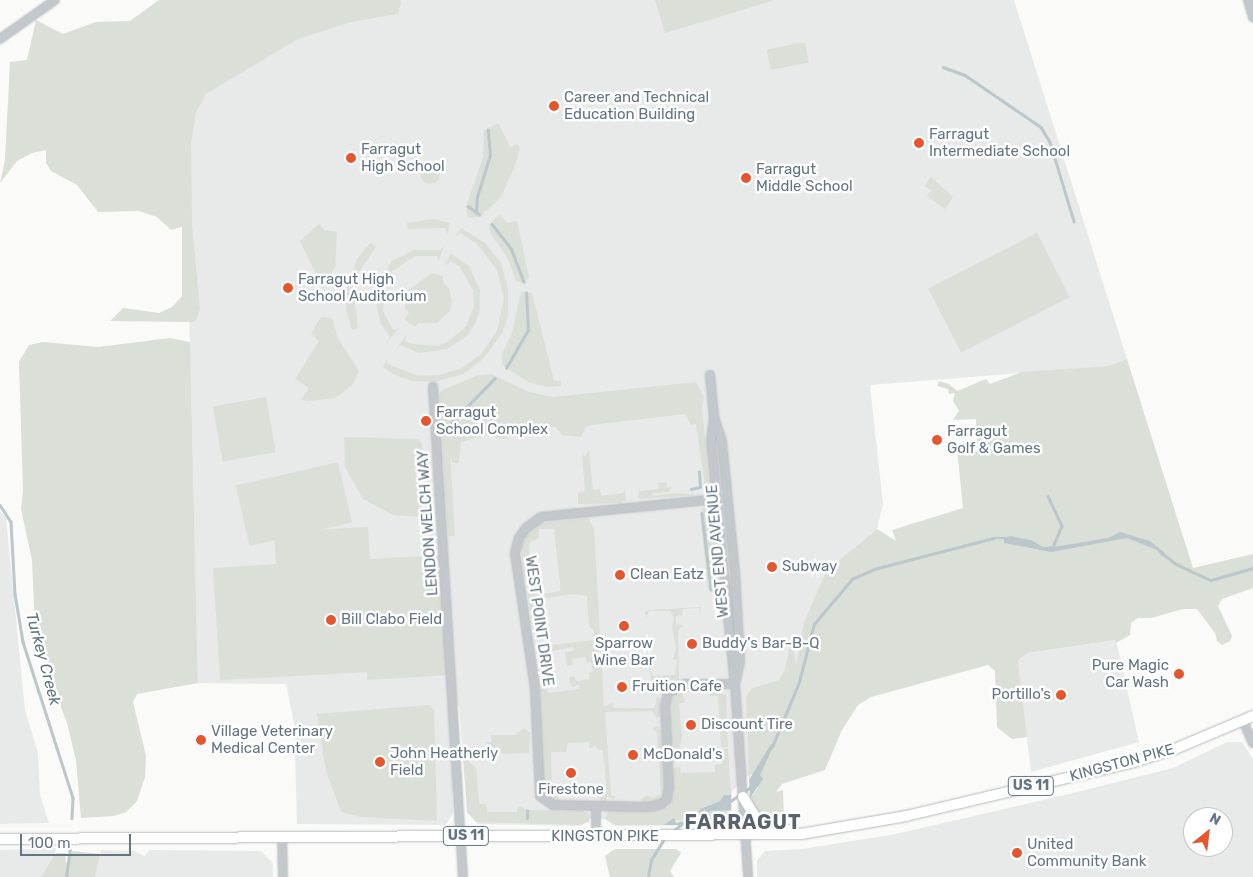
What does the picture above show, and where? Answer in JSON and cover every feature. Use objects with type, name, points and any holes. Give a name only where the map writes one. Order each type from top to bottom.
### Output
[{"type":"main road","name":"KINGSTON PIKE","points":[[0,839],[463,836],[649,837],[802,834],[906,816],[1134,762],[1253,716]]},
{"type":"main road","points":[[743,799],[758,821],[802,834]]},
{"type":"street","points":[[0,39],[55,0]]},
{"type":"street","points":[[1248,0],[1253,17]]},
{"type":"street","name":"WEST END AVENUE","points":[[710,375],[714,417],[711,442],[735,684],[748,877]]},
{"type":"street","name":"LENDON WELCH WAY","points":[[432,387],[463,836],[463,877]]},
{"type":"street","name":"WEST END AVENUE","points":[[714,417],[722,442],[735,573],[740,661],[735,684]]},
{"type":"street","name":"WEST POINT DRIVE","points":[[596,807],[553,805],[540,796],[536,690],[515,553],[519,538],[526,528],[541,517],[717,499]]},
{"type":"street","points":[[596,837],[596,807],[649,807],[662,804],[667,799],[669,788],[664,705],[668,693],[679,685],[735,684]]},
{"type":"street","points":[[1243,721],[1253,743]]},
{"type":"street","points":[[282,837],[282,877]]},
{"type":"shaded area","points":[[159,0],[400,0],[401,3],[398,14],[351,22],[298,39],[206,94],[196,112],[191,143],[192,225],[200,309],[197,318],[194,322],[110,321],[123,308],[159,313],[172,307],[182,296],[182,227],[171,230],[157,217],[139,211],[98,212],[77,185],[51,171],[46,163],[46,150],[32,153],[17,161],[0,183],[5,160],[10,62],[27,60],[36,20],[63,34],[96,22],[130,21]]},
{"type":"shaded area","name":"Farragut School Complex","points":[[374,0],[1014,0],[1127,359],[1108,366],[870,385],[883,504],[877,529],[826,571],[804,622],[796,669],[751,773],[732,791],[732,812],[725,825],[614,826],[605,819],[589,819],[581,826],[477,824],[468,811],[459,706],[450,707],[453,813],[446,825],[297,824],[294,723],[286,684],[198,683],[186,173],[199,83]]},
{"type":"shaded area","points":[[655,0],[772,0],[772,1],[665,33]]},
{"type":"shaded area","points":[[805,42],[809,63],[771,70],[767,49]]},
{"type":"shaded area","points":[[498,123],[510,147],[517,144],[520,147],[515,166],[501,197],[480,217],[468,218],[466,207],[483,158],[484,131]]},
{"type":"shaded area","points":[[430,164],[437,167],[440,174],[437,181],[430,184],[423,181],[420,174],[423,167]]},
{"type":"shaded area","points":[[931,177],[953,197],[945,209],[927,196],[931,190],[924,186]]},
{"type":"shaded area","points":[[500,214],[507,223],[517,221],[529,278],[523,283],[516,281],[507,257],[491,234],[489,225]]},
{"type":"shaded area","points":[[433,219],[450,223],[447,235],[446,228],[408,229],[407,223]]},
{"type":"shaded area","points":[[319,224],[325,230],[337,232],[335,267],[323,289],[300,241]]},
{"type":"shaded area","points":[[461,228],[485,243],[501,263],[508,289],[508,316],[503,332],[483,359],[463,374],[435,382],[412,381],[395,375],[383,367],[387,358],[386,363],[418,376],[440,375],[462,368],[481,354],[497,331],[504,299],[497,270],[477,244],[460,233],[455,237]]},
{"type":"shaded area","points":[[1037,233],[1070,297],[961,353],[928,288]]},
{"type":"shaded area","points":[[371,242],[376,247],[359,272],[354,291],[347,290],[357,259]]},
{"type":"shaded area","points":[[444,246],[438,262],[437,256],[415,256],[392,271],[384,283],[383,311],[393,330],[399,328],[387,342],[390,336],[381,324],[376,302],[385,272],[392,261],[414,250],[440,250]]},
{"type":"shaded area","points":[[453,247],[451,254],[469,266],[480,290],[480,311],[475,323],[468,335],[447,349],[419,353],[400,345],[396,349],[407,334],[405,341],[413,344],[438,346],[448,342],[466,326],[474,306],[473,290],[460,267],[451,261],[445,266]]},
{"type":"shaded area","points":[[432,273],[443,276],[443,282],[449,289],[452,301],[450,311],[437,323],[418,323],[415,327],[404,319],[409,313],[405,308],[406,292]]},
{"type":"shaded area","points":[[347,291],[354,293],[358,328],[352,330],[346,309]]},
{"type":"shaded area","points":[[521,292],[532,293],[554,381],[561,381],[561,386],[547,387],[528,382],[502,365],[502,354],[512,333]]},
{"type":"shaded area","points":[[321,317],[332,318],[338,339],[358,369],[358,373],[353,384],[336,398],[301,400],[309,388],[295,379],[319,341],[311,334]]},
{"type":"shaded area","points":[[170,338],[190,342],[198,683],[137,694],[133,702],[146,756],[145,777],[137,801],[126,812],[114,816],[81,818],[76,760],[67,723],[41,654],[34,607],[32,560],[21,509],[23,491],[19,362],[29,345],[43,342],[98,347]]},
{"type":"shaded area","points":[[1127,359],[1193,568],[1253,554],[1253,588],[1222,599],[1218,606],[1232,636],[1230,641],[1222,645],[1217,641],[1215,633],[1197,609],[1183,609],[1151,618],[1138,618],[1131,623],[1130,635],[1116,643],[1115,640],[1028,653],[1018,660],[1027,737],[1012,739],[997,727],[995,671],[988,665],[871,697],[858,705],[842,730],[825,770],[782,784],[776,792],[783,790],[784,823],[762,819],[750,798],[758,788],[751,774],[749,780],[746,696],[753,688],[779,680],[785,670],[792,636],[796,665],[804,622],[826,571],[877,529],[896,541],[892,530],[963,508],[957,449],[966,456],[977,451],[976,419],[953,420],[959,411],[953,401],[955,393],[949,394],[948,389],[937,386],[939,381],[949,384],[957,391],[986,379],[990,384],[1022,372],[1108,366]]},
{"type":"shaded area","points":[[491,374],[529,392],[553,397],[696,382],[704,397],[702,408],[710,491],[706,493],[696,424],[691,425],[685,414],[591,425],[586,427],[581,437],[562,435],[556,427],[535,426],[504,439],[485,435],[461,442],[459,463],[453,463],[450,455],[455,536],[448,536],[439,394],[442,390],[479,375]]},
{"type":"shaded area","points":[[266,397],[276,452],[223,462],[213,406]]},
{"type":"shaded area","points":[[344,437],[418,439],[422,444],[420,517],[393,515],[363,499],[345,467]]},
{"type":"shaded area","points":[[589,450],[593,490],[600,489],[601,496],[623,493],[625,489],[626,500],[621,503],[578,504],[578,493],[585,491],[582,454],[585,457]]},
{"type":"shaded area","points":[[338,462],[352,522],[250,546],[236,486]]},
{"type":"shaded area","points":[[666,482],[667,488],[672,487],[669,492],[653,493],[652,496],[677,493],[697,495],[638,499],[639,486],[640,491],[659,489],[658,483]]},
{"type":"shaded area","points":[[705,505],[712,508],[719,591],[715,595],[708,589],[700,514]]},
{"type":"shaded area","points":[[0,511],[6,518],[25,710],[38,753],[40,795],[49,823],[0,824]]},
{"type":"shaded area","points":[[588,518],[594,528],[604,707],[613,702],[614,708],[655,708],[657,695],[660,699],[660,716],[657,718],[652,711],[605,712],[611,796],[615,796],[613,800],[607,795],[607,802],[600,802],[599,794],[607,792],[603,750],[597,749],[595,745],[590,749],[589,742],[568,743],[566,752],[551,752],[552,794],[558,793],[559,801],[550,801],[543,792],[540,685],[546,683],[548,693],[580,689],[579,685],[571,687],[569,677],[574,676],[576,681],[590,679],[589,673],[593,672],[591,662],[587,663],[586,657],[572,659],[573,665],[567,666],[565,652],[574,651],[573,647],[542,653],[544,668],[549,668],[549,672],[541,672],[536,651],[543,646],[594,640],[594,631],[589,626],[587,596],[572,594],[546,598],[539,602],[543,634],[550,636],[534,634],[527,592],[531,588],[536,595],[561,591],[554,529],[539,529],[539,538],[529,543],[530,580],[524,577],[521,549],[526,533],[540,523]]},
{"type":"shaded area","name":"Bill Clabo Field","points":[[368,527],[370,559],[442,555],[449,675],[367,680],[367,672],[220,680],[213,568],[276,564],[274,532]]},
{"type":"shaded area","points":[[1120,532],[1150,541],[1165,553],[1162,556],[1157,550],[1127,538],[1051,552],[1004,543],[1004,538],[1010,536],[1031,540],[1043,547],[1060,546],[1108,538]]},
{"type":"shaded area","points":[[701,607],[701,614],[699,608],[683,609],[682,615],[676,616],[676,624],[683,625],[678,631],[679,679],[703,679],[651,682],[650,669],[653,676],[675,675],[677,660],[673,659],[676,647],[672,628],[674,618],[670,611],[649,611],[646,618],[645,612],[648,610]]},
{"type":"shaded area","points":[[1116,640],[1139,742],[1031,772],[1018,660],[1028,653]]},
{"type":"shaded area","points":[[680,690],[693,692],[682,693],[685,703],[679,703],[682,738],[679,752],[671,752],[669,701]]},
{"type":"shaded area","points":[[712,691],[726,695],[728,747],[721,747],[718,696],[708,696]]},
{"type":"shaded area","name":"John Heatherly Field","points":[[429,705],[434,710],[437,821],[361,817],[341,812],[326,771],[317,714]]},
{"type":"shaded area","points":[[657,726],[661,731],[665,796],[659,802],[644,803],[641,799],[647,795],[653,798],[661,794],[657,732],[652,729]]},
{"type":"shaded area","points":[[524,728],[530,733],[529,753],[504,754],[484,742],[492,742],[491,735],[515,735]]},
{"type":"shaded area","points":[[1227,742],[1242,742],[1253,759],[1253,877],[757,877],[757,861],[765,851],[802,849],[896,834],[1173,768]]},
{"type":"shaded area","points":[[771,744],[774,745],[760,775],[763,779],[750,798],[749,780]]},
{"type":"shaded area","points":[[721,749],[728,749],[731,795],[724,795],[720,801],[703,807],[697,818],[671,821],[664,825],[616,825],[605,819],[608,811],[655,811],[668,808],[674,794],[673,768],[680,767],[681,773],[715,772],[715,765],[722,764]]},
{"type":"shaded area","points":[[463,756],[476,768],[479,804],[486,804],[487,812],[517,812],[518,806],[527,810],[584,811],[590,815],[589,822],[579,825],[476,822],[467,812]]},
{"type":"shaded area","points":[[724,795],[731,795],[731,810],[710,811],[707,815],[712,819],[698,822],[699,825],[664,825],[674,818],[676,823],[697,818],[700,809],[720,801]]},
{"type":"shaded area","points":[[724,808],[731,811],[723,824],[697,824],[710,820],[707,815],[710,811]]},
{"type":"shaded area","points":[[56,848],[52,869],[45,877],[0,877],[0,850]]},
{"type":"shaded area","points":[[615,849],[676,849],[681,853],[670,871],[674,877],[610,877],[605,856]]},
{"type":"shaded area","points":[[101,850],[134,851],[144,856],[150,850],[261,851],[273,863],[273,877],[95,877]]},
{"type":"shaded area","points":[[72,851],[100,854],[95,877],[41,877],[56,853],[65,853],[66,863],[69,864]]},
{"type":"waterway","points":[[943,67],[965,75],[1041,127],[1050,142],[1074,221]]},
{"type":"waterway","points":[[476,212],[477,197],[490,155],[488,130]]},
{"type":"waterway","points":[[468,206],[479,214]]},
{"type":"waterway","points":[[492,224],[511,248],[524,282]]},
{"type":"waterway","points":[[506,368],[528,330],[526,293]]},
{"type":"waterway","points":[[445,429],[495,378]]},
{"type":"waterway","points":[[691,489],[700,487],[699,472]]},
{"type":"waterway","points":[[1048,496],[1062,526],[1052,549]]},
{"type":"waterway","name":"Turkey Creek","points":[[0,505],[11,522],[15,594],[23,642],[73,798],[72,818]]},
{"type":"waterway","points":[[702,513],[711,589]]},
{"type":"waterway","points":[[772,747],[799,682],[814,624],[852,579],[874,569],[994,538],[1006,538]]},
{"type":"waterway","points":[[1162,553],[1176,564],[1211,580],[1253,568]]},
{"type":"waterway","points":[[729,802],[751,787]]},
{"type":"waterway","points":[[527,811],[527,818]]},
{"type":"waterway","points":[[673,831],[682,824]]},
{"type":"waterway","points":[[648,877],[651,860],[665,838]]},
{"type":"waterway","name":"Turkey Creek","points":[[66,877],[70,850]]},
{"type":"place","name":"Career and Technical Education Building","points":[[554,106]]},
{"type":"place","name":"Farragut Intermediate School","points":[[919,143]]},
{"type":"place","name":"Farragut High School","points":[[351,158]]},
{"type":"place","name":"Farragut Middle School","points":[[746,178]]},
{"type":"place","name":"Farragut High School Auditorium","points":[[288,288]]},
{"type":"place","name":"Farragut School Complex","points":[[426,421]]},
{"type":"place","name":"Farragut Golf & Games","points":[[937,440]]},
{"type":"place","name":"Subway","points":[[772,567]]},
{"type":"place","name":"Clean Eatz","points":[[620,575]]},
{"type":"place","name":"Bill Clabo Field","points":[[331,620]]},
{"type":"place","name":"Sparrow Wine Bar","points":[[624,626]]},
{"type":"place","name":"Buddy's Bar-B-Q","points":[[692,644]]},
{"type":"place","name":"Pure Magic Car Wash","points":[[1179,674]]},
{"type":"place","name":"Fruition Cafe","points":[[622,687]]},
{"type":"place","name":"Portillo's","points":[[1061,695]]},
{"type":"place","name":"Discount Tire","points":[[691,725]]},
{"type":"place","name":"Village Veterinary Medical Center","points":[[201,740]]},
{"type":"place","name":"McDonald's","points":[[633,755]]},
{"type":"place","name":"John Heatherly Field","points":[[380,762]]},
{"type":"place","name":"Firestone","points":[[571,773]]},
{"type":"place","name":"United Community Bank","points":[[1017,853]]},
{"type":"district","name":"FARRAGUT","points":[[743,822]]}]
